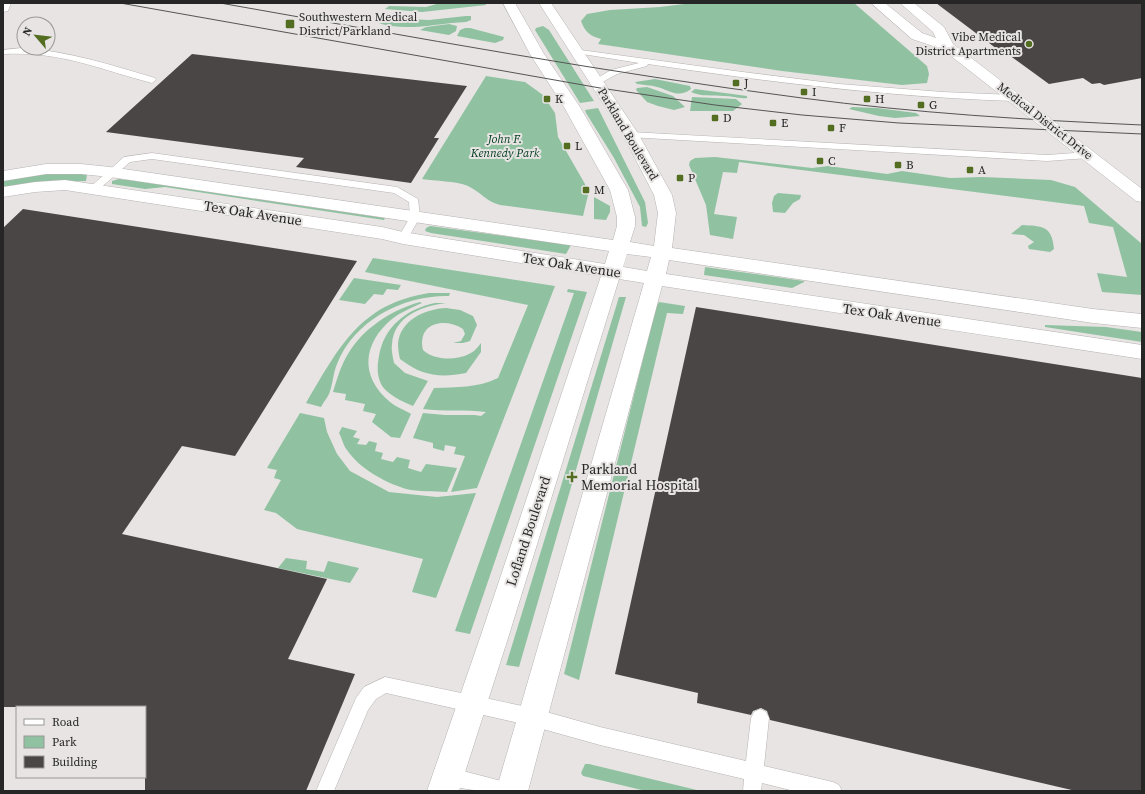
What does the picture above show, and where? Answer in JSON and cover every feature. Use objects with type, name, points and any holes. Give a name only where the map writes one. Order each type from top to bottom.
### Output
[{"type":"street","points":[[3,8],[5,3]]},
{"type":"street","name":"Medical District Drive","points":[[877,3],[918,36],[947,46],[1142,197]]},
{"type":"street","name":"Medical District Drive","points":[[906,3],[939,30],[947,46]]},
{"type":"street","name":"Parkland Boulevard","points":[[532,5],[576,51],[631,135],[663,195],[667,213],[666,231],[662,252],[654,278]]},
{"type":"street","name":"Parkland Boulevard","points":[[532,5],[538,54],[572,107],[619,190],[624,204],[626,219],[612,271]]},
{"type":"street","name":"Tex Oak Avenue","points":[[3,176],[46,169],[81,169],[110,172],[1093,316],[1142,321]]},
{"type":"street","name":"Tex Oak Avenue","points":[[3,192],[35,187],[65,185],[382,233],[403,238],[818,304],[1142,352]]},
{"type":"street","name":"Lofland Boulevard","points":[[446,783],[471,704],[495,636],[612,271]]},
{"type":"street","points":[[818,275],[818,304]]},
{"type":"street","points":[[512,791],[654,278]]},
{"type":"lane","points":[[3,52],[16,50],[60,53],[152,80]]},
{"type":"lane","points":[[576,51],[653,63],[806,83],[887,91],[1013,98]]},
{"type":"lane","points":[[597,82],[614,72],[632,66],[653,63]]},
{"type":"lane","points":[[631,135],[1047,158],[1088,155]]},
{"type":"lane","points":[[93,189],[110,172],[127,159],[152,156],[397,190],[414,201],[414,216],[403,238]]},
{"type":"lane","points":[[325,791],[362,704],[370,693],[385,685],[532,718],[600,736],[832,791]]},
{"type":"lane","points":[[752,791],[760,718]]},
{"type":"lane","points":[[446,783],[505,791]]},
{"type":"green space","points":[[440,3],[485,3],[486,5],[422,12],[385,9],[389,6],[426,7]]},
{"type":"green space","points":[[692,3],[854,3],[927,66],[929,74],[927,83],[902,85],[782,71],[598,44],[601,39],[588,33],[581,21],[587,14],[610,10],[660,7]]},
{"type":"green space","points":[[471,16],[471,20],[466,22],[409,27],[398,27],[376,22],[380,18],[429,20]]},
{"type":"green space","points":[[449,24],[457,26],[456,31],[449,35],[420,30],[426,27]]},
{"type":"green space","points":[[543,26],[549,30],[594,101],[580,103],[535,30],[536,28]]},
{"type":"green space","points":[[465,28],[504,37],[503,40],[495,43],[457,36],[460,30]]},
{"type":"green space","name":"John F. Kennedy Park","points":[[486,76],[525,82],[543,95],[555,113],[558,137],[589,191],[583,216],[500,205],[490,201],[472,188],[463,184],[422,179]]},
{"type":"green space","points":[[655,79],[690,86],[691,89],[678,94],[654,86],[637,84],[635,82]]},
{"type":"green space","points":[[647,87],[673,96],[685,107],[674,110],[647,102],[636,90],[637,88]]},
{"type":"green space","points":[[695,89],[747,96],[747,98],[703,95],[691,92]]},
{"type":"green space","points":[[692,97],[736,99],[742,104],[733,111],[690,111]]},
{"type":"green space","points":[[852,107],[877,108],[916,113],[920,116],[895,118],[879,116],[849,109]]},
{"type":"green space","points":[[598,108],[645,202],[648,223],[646,227],[642,226],[640,207],[614,158],[585,110]]},
{"type":"green space","points":[[715,157],[812,168],[828,166],[887,174],[902,171],[950,178],[982,177],[1051,180],[1075,187],[1142,244],[1142,295],[1102,292],[1097,273],[1127,277],[1113,227],[1089,223],[1084,206],[739,162],[737,173],[723,172],[714,214],[737,217],[733,239],[710,235],[706,205],[689,165],[690,161],[695,158]]},
{"type":"green space","points":[[55,173],[87,174],[86,181],[43,182],[3,187],[3,180]]},
{"type":"green space","points":[[119,179],[385,218],[384,220],[165,187],[145,189],[112,184],[112,181]]},
{"type":"green space","points":[[778,193],[801,195],[800,199],[793,203],[785,213],[773,212],[772,203],[774,196]]},
{"type":"green space","points":[[594,197],[610,206],[610,212],[606,220],[594,219]]},
{"type":"green space","points":[[1022,225],[1041,227],[1049,232],[1053,241],[1054,249],[1050,252],[1029,249],[1028,246],[1034,242],[1024,235],[1011,234]]},
{"type":"green space","points":[[430,226],[571,245],[566,254],[425,231],[426,228]]},
{"type":"green space","points":[[373,258],[555,286],[477,488],[451,492],[465,456],[454,454],[456,447],[445,445],[444,451],[433,448],[433,443],[413,438],[423,413],[481,416],[486,412],[423,409],[434,388],[483,384],[498,378],[528,305],[365,272]]},
{"type":"green space","points":[[705,267],[804,282],[792,288],[704,275]]},
{"type":"green space","points":[[354,278],[401,285],[398,290],[387,289],[383,295],[374,294],[365,304],[339,300]]},
{"type":"green space","points":[[568,289],[587,292],[470,634],[455,631],[574,293],[567,292]]},
{"type":"green space","points":[[429,293],[450,293],[449,296],[415,300],[398,305],[382,313],[368,323],[355,335],[345,348],[337,364],[329,394],[321,407],[306,403],[341,347],[368,318],[385,307],[405,299]]},
{"type":"green space","points":[[619,297],[626,297],[519,667],[506,665]]},
{"type":"green space","points":[[420,302],[422,303],[403,312],[382,328],[370,349],[368,360],[369,371],[373,381],[380,392],[390,402],[411,414],[400,438],[391,437],[372,422],[376,414],[363,411],[365,404],[345,400],[346,394],[333,392],[339,372],[346,358],[362,336],[379,321],[389,315],[409,305]]},
{"type":"green space","points":[[659,302],[685,306],[683,314],[667,313],[579,680],[564,674],[656,307]]},
{"type":"green space","points":[[435,303],[446,303],[437,304],[411,314],[398,326],[394,334],[392,349],[394,363],[405,373],[428,381],[413,406],[395,397],[383,388],[378,374],[379,356],[386,336],[398,321],[415,310]]},
{"type":"green space","points":[[446,308],[460,310],[473,316],[477,325],[470,341],[453,343],[461,341],[465,334],[463,329],[456,325],[440,323],[428,328],[424,334],[422,341],[423,350],[439,358],[458,358],[471,353],[481,343],[481,352],[466,373],[457,375],[432,374],[416,369],[400,359],[398,344],[403,328],[415,317],[430,311]]},
{"type":"green space","points":[[1045,325],[1106,327],[1142,332],[1142,342],[1045,327]]},
{"type":"green space","points":[[300,413],[324,418],[327,432],[337,454],[350,471],[389,492],[437,497],[476,493],[436,598],[412,592],[423,559],[297,529],[276,513],[264,510],[281,480],[274,478],[277,470],[267,468]]},
{"type":"green space","points":[[342,427],[357,431],[353,437],[360,439],[357,444],[366,445],[369,441],[377,443],[375,451],[383,453],[381,459],[393,462],[397,457],[410,460],[408,468],[421,472],[426,464],[457,468],[447,492],[406,489],[381,479],[352,457],[339,433]]},
{"type":"green space","points":[[286,558],[307,561],[306,569],[324,572],[328,561],[359,568],[350,583],[278,568]]},
{"type":"green space","points":[[585,764],[701,791],[646,791],[583,776],[581,773]]},
{"type":"building","name":"Vibe Medical District Apartments","points":[[936,3],[1142,3],[1142,78],[1104,85],[1100,83],[1092,84],[1083,78],[1049,84],[1005,52],[1001,52]]},
{"type":"building","points":[[192,54],[467,86],[434,138],[439,138],[411,183],[296,167],[304,158],[106,132]]},
{"type":"building","points":[[23,209],[357,261],[235,456],[182,446],[122,534],[327,579],[288,659],[355,674],[306,791],[145,791],[146,706],[3,707],[3,228]]},
{"type":"building","points":[[696,307],[1142,378],[1142,791],[1076,791],[770,720],[767,711],[761,708],[753,711],[751,715],[697,703],[698,693],[615,674]]},
{"type":"tram line","points":[[120,3],[600,88],[715,105],[802,115],[899,123],[1142,134]]},
{"type":"tram line","points":[[220,3],[583,66],[802,98],[887,108],[972,115],[1142,125]]},
{"type":"place","name":"Southwestern Medical District/Parkland","points":[[290,24]]},
{"type":"place","name":"Vibe Medical District Apartments","points":[[1029,44]]},
{"type":"place","name":"J","points":[[736,83]]},
{"type":"place","name":"I","points":[[804,92]]},
{"type":"place","name":"K","points":[[547,99]]},
{"type":"place","name":"H","points":[[867,99]]},
{"type":"place","name":"G","points":[[921,105]]},
{"type":"place","name":"D","points":[[715,118]]},
{"type":"place","name":"E","points":[[773,123]]},
{"type":"place","name":"F","points":[[831,128]]},
{"type":"place","name":"L","points":[[567,146]]},
{"type":"place","name":"C","points":[[820,161]]},
{"type":"place","name":"B","points":[[898,165]]},
{"type":"place","name":"A","points":[[970,170]]},
{"type":"place","name":"P","points":[[680,178]]},
{"type":"place","name":"M","points":[[586,190]]},
{"type":"place","name":"Parkland Memorial Hospital","points":[[572,477]]}]
